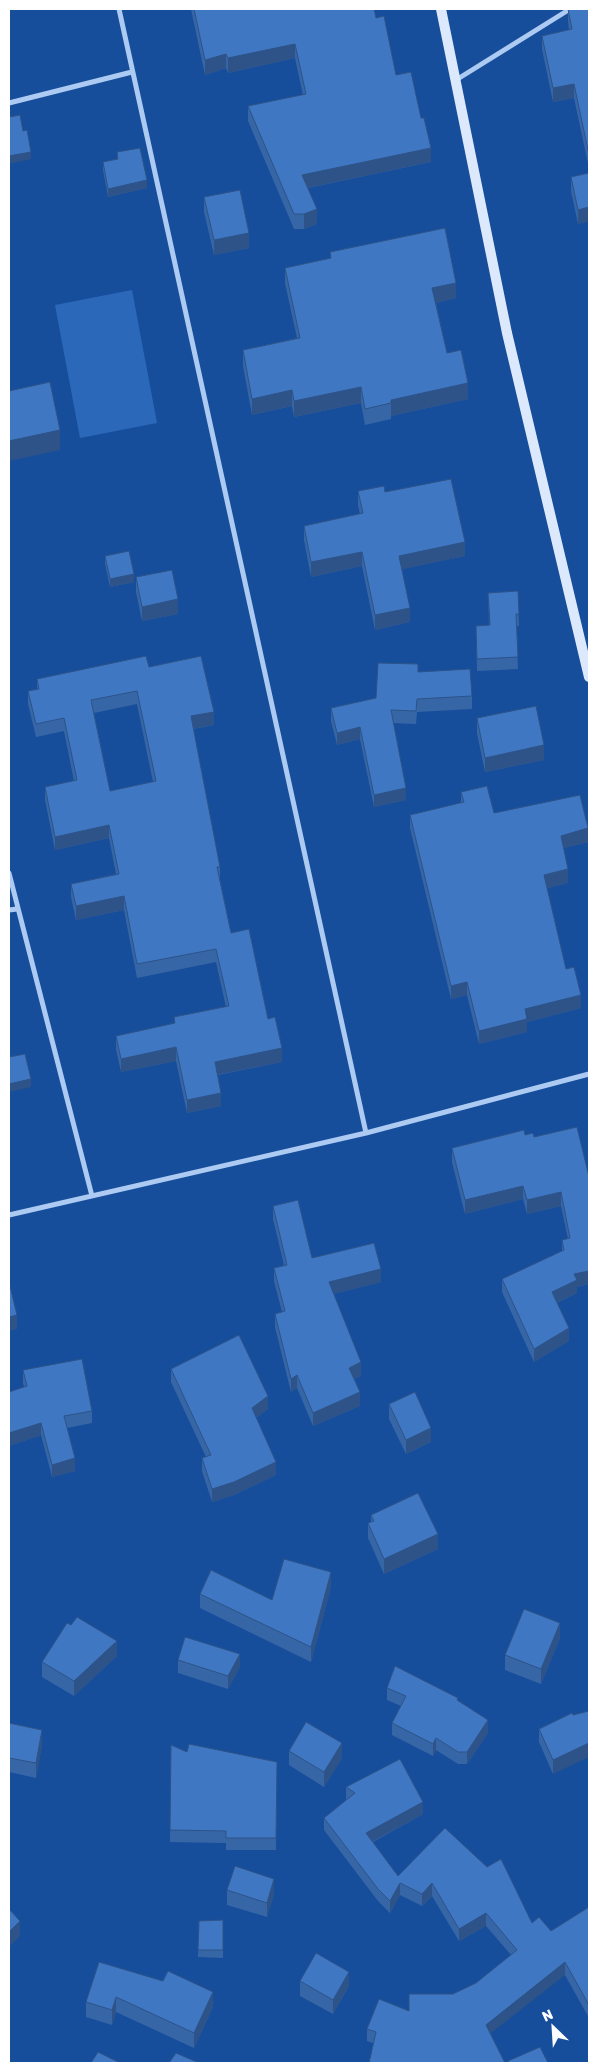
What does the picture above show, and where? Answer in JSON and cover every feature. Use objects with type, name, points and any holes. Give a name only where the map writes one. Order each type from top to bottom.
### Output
[{"type":"street","points":[[119,9],[366,1133]]},
{"type":"street","points":[[441,9],[507,333],[589,677]]},
{"type":"street","points":[[456,80],[570,9]]},
{"type":"street","points":[[9,103],[132,72]]},
{"type":"street","points":[[9,873],[92,1196]]},
{"type":"street","points":[[9,910],[17,909]]},
{"type":"street","points":[[9,1215],[366,1133],[589,1074]]},
{"type":"shaded area","points":[[132,290],[157,423],[80,438],[55,305]]},
{"type":"building","points":[[194,9],[374,9],[376,18],[384,16],[396,75],[411,72],[421,118],[424,118],[431,148],[302,175],[317,209],[304,214],[294,214],[248,106],[306,94],[295,44],[228,58],[226,54],[205,60]]},
{"type":"building","points":[[568,9],[589,9],[589,155],[574,84],[553,88],[542,36],[572,29]]},
{"type":"building","points":[[20,115],[23,131],[27,130],[31,152],[9,156],[9,117]]},
{"type":"building","points":[[140,148],[147,180],[108,189],[103,162],[118,159],[117,152]]},
{"type":"building","points":[[589,173],[589,207],[578,210],[571,177]]},
{"type":"building","points":[[240,190],[249,233],[214,240],[204,197]]},
{"type":"building","points":[[445,228],[456,283],[432,288],[447,353],[461,350],[468,383],[391,400],[391,403],[365,409],[361,387],[294,401],[292,390],[252,399],[243,350],[300,338],[285,268],[331,258],[330,252]]},
{"type":"building","points":[[50,382],[60,430],[9,441],[9,391]]},
{"type":"building","points":[[451,479],[465,542],[399,556],[410,608],[375,615],[362,552],[311,562],[304,526],[363,513],[358,491],[384,486],[385,492]]},
{"type":"building","points":[[129,551],[134,574],[110,579],[105,556]]},
{"type":"building","points":[[172,570],[178,599],[142,607],[136,577]]},
{"type":"building","points":[[518,591],[519,614],[516,614],[518,657],[477,659],[476,626],[490,625],[488,593]]},
{"type":"building","points":[[146,656],[149,667],[201,656],[214,712],[191,716],[220,867],[217,867],[231,933],[249,929],[268,1019],[275,1017],[282,1048],[215,1062],[221,1093],[187,1100],[176,1047],[121,1059],[116,1036],[175,1023],[174,1017],[229,1006],[216,949],[137,964],[124,896],[76,906],[71,884],[119,874],[109,825],[55,837],[45,787],[77,780],[64,718],[36,724],[28,691],[39,689],[37,679]],"holes":[[[137,691],[156,781],[110,791],[91,700]]]},
{"type":"building","points":[[378,663],[418,664],[418,672],[470,669],[472,696],[417,699],[416,711],[391,710],[406,788],[374,795],[360,727],[337,733],[331,708],[376,698]]},
{"type":"building","points":[[536,706],[544,745],[485,758],[477,718]]},
{"type":"building","points":[[487,786],[494,813],[580,795],[588,828],[561,836],[568,869],[544,875],[566,969],[574,967],[581,995],[525,1009],[527,1019],[479,1031],[467,982],[451,986],[410,815],[464,802],[461,792]]},
{"type":"building","points":[[25,1054],[31,1079],[9,1084],[9,1057]]},
{"type":"building","points":[[577,1127],[589,1177],[589,1271],[574,1274],[577,1280],[552,1292],[569,1328],[534,1349],[502,1279],[564,1250],[562,1240],[570,1238],[561,1192],[527,1200],[523,1186],[465,1200],[452,1148],[524,1130],[525,1135],[533,1133],[534,1137]]},
{"type":"building","points":[[298,1200],[312,1258],[374,1243],[381,1269],[329,1282],[361,1362],[349,1368],[360,1392],[313,1413],[297,1375],[291,1379],[275,1314],[285,1311],[274,1268],[287,1265],[273,1206]]},
{"type":"building","points":[[9,1286],[17,1315],[9,1317]]},
{"type":"building","points":[[239,1335],[268,1396],[252,1408],[276,1462],[234,1482],[212,1489],[202,1458],[211,1455],[171,1369]]},
{"type":"building","points":[[82,1359],[92,1411],[64,1416],[75,1458],[52,1465],[41,1423],[9,1433],[9,1392],[27,1386],[23,1370]]},
{"type":"building","points":[[415,1392],[431,1428],[406,1440],[389,1404]]},
{"type":"building","points":[[418,1493],[438,1534],[384,1559],[368,1523],[374,1521],[371,1515]]},
{"type":"building","points":[[284,1559],[331,1572],[311,1647],[200,1594],[211,1570],[272,1600]]},
{"type":"building","points":[[524,1609],[560,1623],[541,1669],[505,1655]]},
{"type":"building","points":[[77,1617],[117,1641],[74,1681],[42,1662],[67,1623],[71,1625]]},
{"type":"building","points":[[185,1637],[240,1654],[228,1676],[178,1660]]},
{"type":"building","points":[[395,1666],[458,1698],[457,1700],[488,1720],[467,1752],[458,1752],[436,1738],[433,1744],[392,1723],[406,1696],[387,1688]]},
{"type":"building","points":[[589,1711],[589,1743],[553,1760],[539,1729],[572,1713],[573,1715]]},
{"type":"building","points":[[306,1722],[342,1743],[324,1772],[289,1751]]},
{"type":"building","points":[[9,1723],[42,1730],[36,1763],[9,1758]]},
{"type":"building","points":[[189,1744],[277,1762],[276,1838],[226,1838],[226,1831],[170,1830],[171,1745],[187,1752]]},
{"type":"building","points":[[400,1759],[423,1802],[366,1833],[398,1876],[445,1828],[487,1867],[501,1859],[532,1923],[539,1917],[551,1931],[589,1907],[589,2005],[565,1962],[486,2025],[505,2063],[369,2063],[376,2032],[367,2029],[379,1999],[409,2011],[409,1994],[453,1994],[476,1983],[517,1950],[486,1913],[459,1929],[432,1883],[422,1894],[400,1883],[390,1901],[378,1889],[324,1818],[355,1793],[346,1787]]},
{"type":"building","points":[[235,1866],[274,1879],[267,1903],[227,1890]]},
{"type":"building","points":[[9,1909],[20,1921],[9,1932]]},
{"type":"building","points":[[223,1920],[223,1950],[198,1950],[199,1921]]},
{"type":"building","points":[[316,1953],[349,1972],[333,2000],[300,1981]]},
{"type":"building","points":[[99,1962],[163,1981],[168,1971],[213,1992],[194,2033],[116,1997],[112,2010],[86,2002]]},
{"type":"building","points":[[540,2047],[548,2063],[509,2063],[508,2061]]},
{"type":"building","points":[[98,2052],[120,2063],[91,2063]]},
{"type":"building","points":[[176,2053],[199,2063],[169,2063]]}]
